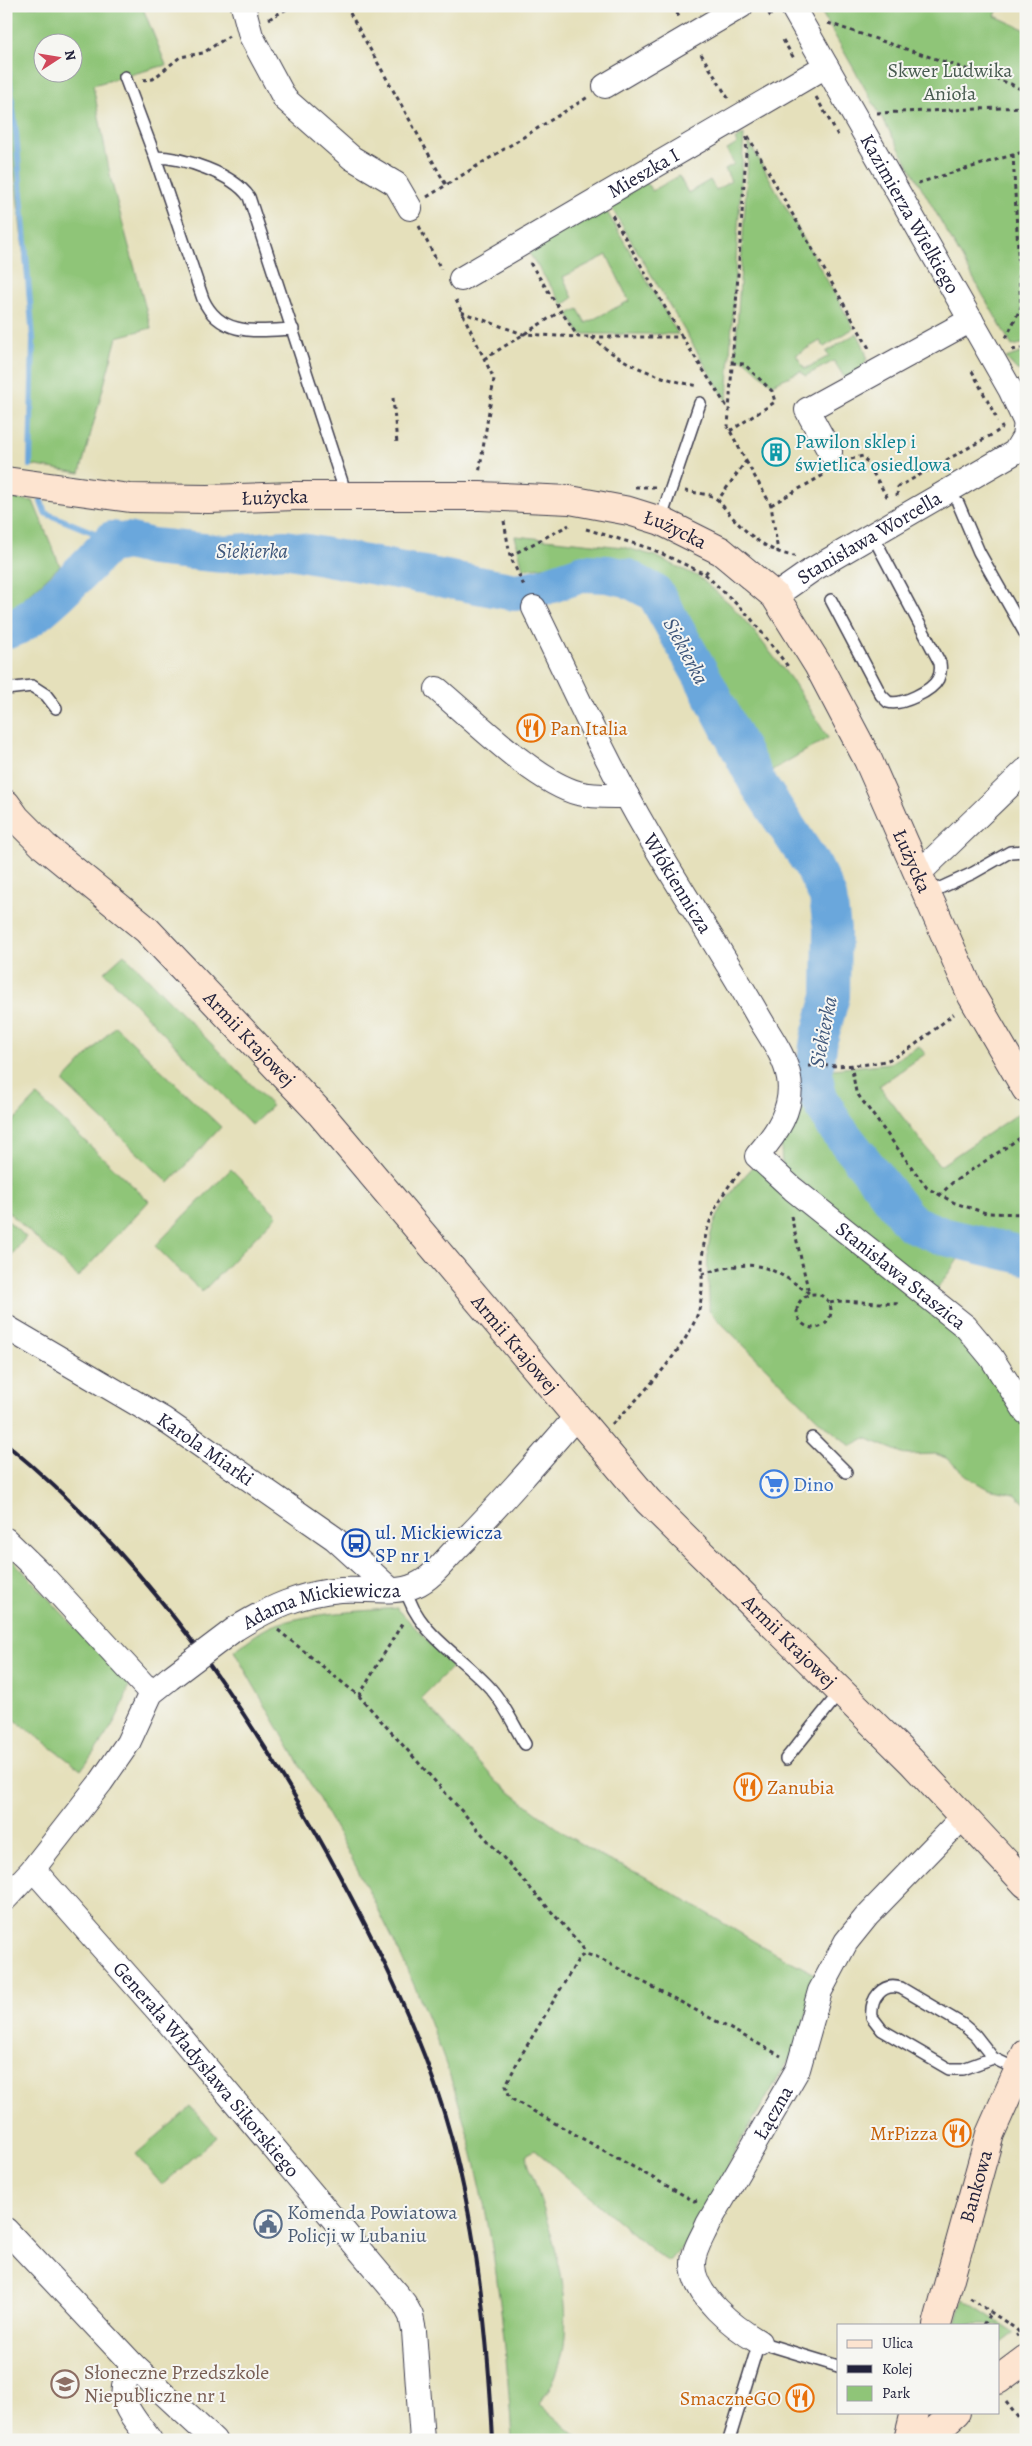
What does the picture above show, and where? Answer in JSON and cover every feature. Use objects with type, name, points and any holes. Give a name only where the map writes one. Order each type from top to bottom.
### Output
[{"type":"main road","name":"Łużycka","points":[[6,481],[130,498],[208,499],[344,495],[480,496],[570,500],[629,511],[660,521],[721,551],[776,596],[818,665],[868,760],[979,1010],[1026,1089]]},
{"type":"main road","name":"Armii Krajowej","points":[[6,804],[16,818],[44,846],[146,930],[322,1114],[648,1501],[841,1691],[1026,1884]]},
{"type":"main road","name":"Bankowa","points":[[937,2324],[990,2134],[1022,2062]]},
{"type":"main road","points":[[1001,2388],[1019,2349]]},
{"type":"main road","points":[[908,2440],[914,2414]]},
{"type":"main road","points":[[925,2440],[954,2414]]},
{"type":"street","points":[[243,6],[249,28],[285,99],[352,158],[396,184],[410,208]]},
{"type":"street","points":[[605,86],[741,6]]},
{"type":"street","name":"Kazimierza Wielkiego","points":[[792,6],[1020,406],[1026,423]]},
{"type":"street","name":"Mieszka I","points":[[453,283],[826,66]]},
{"type":"street","points":[[836,458],[807,410],[971,320]]},
{"type":"street","name":"Stanisława Worcella","points":[[776,596],[812,570],[1015,452],[1024,437],[1026,423]]},
{"type":"street","name":"Włókiennicza","points":[[534,608],[627,796],[736,978],[787,1070],[790,1092],[786,1111],[773,1137],[757,1156]]},
{"type":"street","points":[[437,689],[519,759],[557,785],[587,795],[627,796]]},
{"type":"street","points":[[923,884],[1013,792],[1026,770]]},
{"type":"street","name":"Stanisława Staszica","points":[[757,1156],[793,1189],[966,1327],[991,1357],[1026,1412]]},
{"type":"street","name":"Karola Miarki","points":[[6,1326],[171,1425],[334,1538],[402,1593]]},
{"type":"street","name":"Adama Mickiewicza","points":[[6,1898],[33,1869],[118,1758],[134,1733],[151,1693],[235,1629],[273,1606],[296,1598],[338,1590],[402,1593],[426,1579],[463,1542],[576,1417]]},
{"type":"street","points":[[6,1540],[41,1574],[151,1693]]},
{"type":"street","name":"Łączna","points":[[759,2342],[732,2324],[708,2300],[694,2272],[693,2264],[697,2249],[708,2224],[798,2069],[818,1996],[833,1963],[855,1928],[963,1817]]},
{"type":"street","name":"Generała Władysława Sikorskiego","points":[[33,1869],[168,2022],[404,2304],[411,2316],[414,2331],[422,2440]]},
{"type":"street","points":[[6,2230],[133,2365],[214,2440]]},
{"type":"street","points":[[133,2365],[124,2379],[122,2395],[127,2407],[150,2440]]},
{"type":"lane","points":[[125,77],[155,157],[202,299],[211,314],[220,322],[233,328],[293,329]]},
{"type":"lane","points":[[155,157],[177,160],[225,176],[246,192],[254,209],[293,329],[342,482],[344,495]]},
{"type":"lane","points":[[660,521],[700,403]]},
{"type":"lane","points":[[958,504],[979,552],[1026,635]]},
{"type":"lane","points":[[832,600],[881,695],[888,702],[899,704],[935,683],[941,670],[940,663],[873,536]]},
{"type":"lane","points":[[6,689],[32,686],[46,695],[56,708]]},
{"type":"lane","points":[[923,884],[973,873],[1010,852],[1026,851]]},
{"type":"lane","points":[[812,1438],[846,1472]]},
{"type":"lane","points":[[402,1593],[424,1626],[492,1690],[525,1744]]},
{"type":"lane","points":[[786,1759],[841,1691]]},
{"type":"lane","points":[[993,2058],[975,2035],[962,2024],[901,1988],[893,1986],[885,1988],[874,2000],[872,2016],[876,2025],[949,2069],[963,2069],[993,2058],[1022,2062]]},
{"type":"lane","points":[[729,2440],[759,2342]]},
{"type":"lane","name":"Łączna","points":[[759,2342],[837,2366]]},
{"type":"path","points":[[346,6],[446,185]]},
{"type":"path","points":[[820,21],[1011,84],[1026,92]]},
{"type":"path","points":[[129,89],[142,80],[153,78],[180,57],[203,53],[233,34],[249,28]]},
{"type":"path","points":[[690,36],[740,117]]},
{"type":"path","points":[[478,469],[487,434],[494,379],[461,312],[453,283],[410,208],[605,86]]},
{"type":"path","points":[[874,113],[1026,107]]},
{"type":"path","points":[[779,552],[771,505],[729,431],[728,410],[747,133],[881,369]]},
{"type":"path","points":[[915,184],[1026,151]]},
{"type":"path","points":[[1013,154],[1021,307]]},
{"type":"path","points":[[610,212],[682,336],[728,410]]},
{"type":"path","points":[[525,256],[578,337]]},
{"type":"path","points":[[1004,340],[1026,297]]},
{"type":"path","points":[[484,359],[561,311]]},
{"type":"path","points":[[461,312],[523,334],[578,337],[682,336]]},
{"type":"path","points":[[592,337],[609,353],[648,372],[715,389]]},
{"type":"path","points":[[1010,351],[1026,347]]},
{"type":"path","points":[[729,431],[775,402],[772,391],[744,364],[732,363]]},
{"type":"path","points":[[968,364],[1002,428],[994,432]]},
{"type":"path","points":[[393,398],[397,444]]},
{"type":"path","points":[[771,505],[836,458],[849,460],[863,456],[888,499]]},
{"type":"path","points":[[746,461],[718,500],[739,526],[769,547]]},
{"type":"path","points":[[503,513],[510,556],[517,568]]},
{"type":"path","points":[[560,523],[652,549],[706,574],[749,616],[791,670]]},
{"type":"path","points":[[510,556],[569,525]]},
{"type":"path","points":[[706,574],[713,564]]},
{"type":"path","points":[[800,1066],[877,1062],[896,1056],[961,1009]]},
{"type":"path","points":[[850,1064],[854,1087],[920,1181],[939,1196],[986,1213],[1026,1214]]},
{"type":"path","points":[[939,1196],[952,1183],[1026,1134]]},
{"type":"path","points":[[606,1429],[638,1397],[688,1333],[700,1305],[703,1241],[715,1209],[735,1179],[757,1156]]},
{"type":"path","points":[[791,1208],[809,1293]]},
{"type":"path","points":[[702,1274],[744,1264],[763,1265],[786,1276],[809,1293],[819,1294],[830,1303],[832,1314],[827,1323],[819,1328],[808,1328],[800,1321],[796,1310],[800,1300],[809,1293]]},
{"type":"path","points":[[830,1303],[839,1300],[906,1303]]},
{"type":"path","points":[[359,1696],[401,1628],[402,1593]]},
{"type":"path","points":[[273,1626],[359,1696],[582,1946],[585,1954]]},
{"type":"path","points":[[698,2198],[694,2201],[510,2098],[507,2094],[506,2085],[512,2071],[579,1958],[585,1954],[597,1957],[784,2058],[780,2065]]},
{"type":"path","points":[[966,2296],[1020,2333]]},
{"type":"path","points":[[984,2324],[991,2312]]},
{"type":"path","points":[[1019,2349],[1020,2333],[1026,2328]]},
{"type":"path","points":[[1001,2388],[1026,2428]]},
{"type":"green space","points":[[6,6],[142,6],[166,65],[93,85],[111,180],[151,328],[117,337],[80,473],[30,465],[33,339],[11,142],[6,71]]},
{"type":"green space","name":"Skwer Ludwika Anioła","points":[[818,6],[999,6],[995,16],[1026,30],[1026,343],[1012,346]]},
{"type":"green space","points":[[744,135],[727,402],[608,202],[646,182],[652,191],[679,176],[688,193],[710,180],[716,190],[731,181],[725,169],[734,164],[727,150],[737,144],[735,139]]},
{"type":"green space","points":[[749,142],[854,328],[824,347],[820,341],[796,355],[805,369],[829,356],[826,352],[857,333],[865,349],[866,360],[860,369],[846,380],[834,361],[805,376],[801,371],[772,384],[745,360],[735,359]]},
{"type":"green space","points":[[603,205],[678,334],[580,334],[568,314],[578,309],[586,323],[629,301],[607,255],[563,277],[573,298],[563,305],[529,253]]},
{"type":"green space","points":[[1026,351],[1026,371],[1017,370],[1006,358]]},
{"type":"green space","points":[[6,498],[33,501],[60,566],[10,612],[6,612]]},
{"type":"green space","points":[[515,536],[623,547],[655,556],[699,577],[730,604],[753,630],[794,683],[828,738],[767,773],[699,652],[655,584],[624,568],[592,562],[523,569]]},
{"type":"green space","points":[[124,954],[272,1106],[252,1125],[104,972]]},
{"type":"green space","points":[[115,1026],[221,1127],[169,1183],[63,1082]]},
{"type":"green space","points":[[919,1046],[925,1054],[879,1086],[940,1166],[1020,1112],[1026,1120],[1026,1247],[945,1230],[924,1220],[900,1200],[881,1170],[839,1118],[827,1091],[824,1070],[890,1063]]},
{"type":"green space","points":[[798,1080],[824,1125],[896,1221],[919,1238],[961,1255],[936,1291],[783,1167],[781,1146],[785,1124]]},
{"type":"green space","points":[[37,1096],[149,1201],[78,1277],[6,1210],[6,1129]]},
{"type":"green space","points":[[756,1164],[971,1346],[1015,1414],[1026,1426],[1026,1504],[1015,1494],[988,1489],[972,1480],[946,1458],[936,1454],[907,1455],[865,1438],[851,1446],[821,1422],[709,1311],[707,1261],[711,1233],[726,1201],[740,1181]]},
{"type":"green space","points":[[231,1169],[277,1215],[202,1292],[155,1246]]},
{"type":"green space","points":[[6,1219],[26,1237],[6,1262]]},
{"type":"green space","points":[[6,1553],[129,1685],[116,1719],[81,1770],[6,1713]]},
{"type":"green space","points":[[397,1608],[452,1667],[421,1698],[497,1782],[568,1836],[602,1857],[642,1875],[762,1946],[817,1975],[798,2045],[737,2147],[691,2237],[669,2262],[654,2252],[535,2150],[526,2155],[555,2248],[566,2314],[564,2346],[555,2376],[539,2404],[581,2440],[512,2440],[505,2348],[493,2256],[476,2165],[450,2076],[429,2020],[379,1912],[323,1806],[234,1651],[266,1629],[291,1620],[321,1615]]},
{"type":"green space","points":[[191,2107],[217,2137],[162,2185],[136,2154]]},
{"type":"green space","points":[[963,2299],[1015,2333],[1000,2344],[1000,2324],[956,2324]]},
{"type":"waterway","points":[[6,55],[16,133],[33,339],[30,465]]},
{"type":"waterway","points":[[41,501],[45,513],[112,540]]},
{"type":"waterway","name":"Siekierka","points":[[6,630],[16,627],[45,606],[112,540],[118,543],[127,541],[152,547],[223,554],[285,549],[515,592],[540,588],[584,573],[607,574],[627,578],[655,593],[704,680],[757,782],[814,868],[828,897],[832,929],[831,996],[819,1039],[814,1075],[817,1094],[836,1127],[911,1223],[942,1236],[1026,1256]]},
{"type":"railway","points":[[6,1444],[56,1488],[103,1535],[147,1584],[226,1688],[296,1798],[329,1856],[382,1959],[399,1994],[428,2066],[441,2103],[461,2177],[475,2251],[485,2326],[493,2440]]},
{"type":"place","name":"Pawilon sklep i świetlica osiedlowa","points":[[776,452]]},
{"type":"place","name":"Pan Italia","points":[[531,728]]},
{"type":"place","name":"Dino","points":[[774,1484]]},
{"type":"place","name":"ul. Mickiewicza SP nr 1","points":[[356,1543]]},
{"type":"place","name":"Zanubia","points":[[748,1787]]},
{"type":"place","name":"MrPizza","points":[[957,2133]]},
{"type":"place","name":"Komenda Powiatowa Policji w Lubaniu","points":[[268,2224]]},
{"type":"place","name":"Słoneczne Przedszkole Niepubliczne nr 1","points":[[65,2384]]},
{"type":"place","name":"SmaczneGO","points":[[800,2398]]}]
